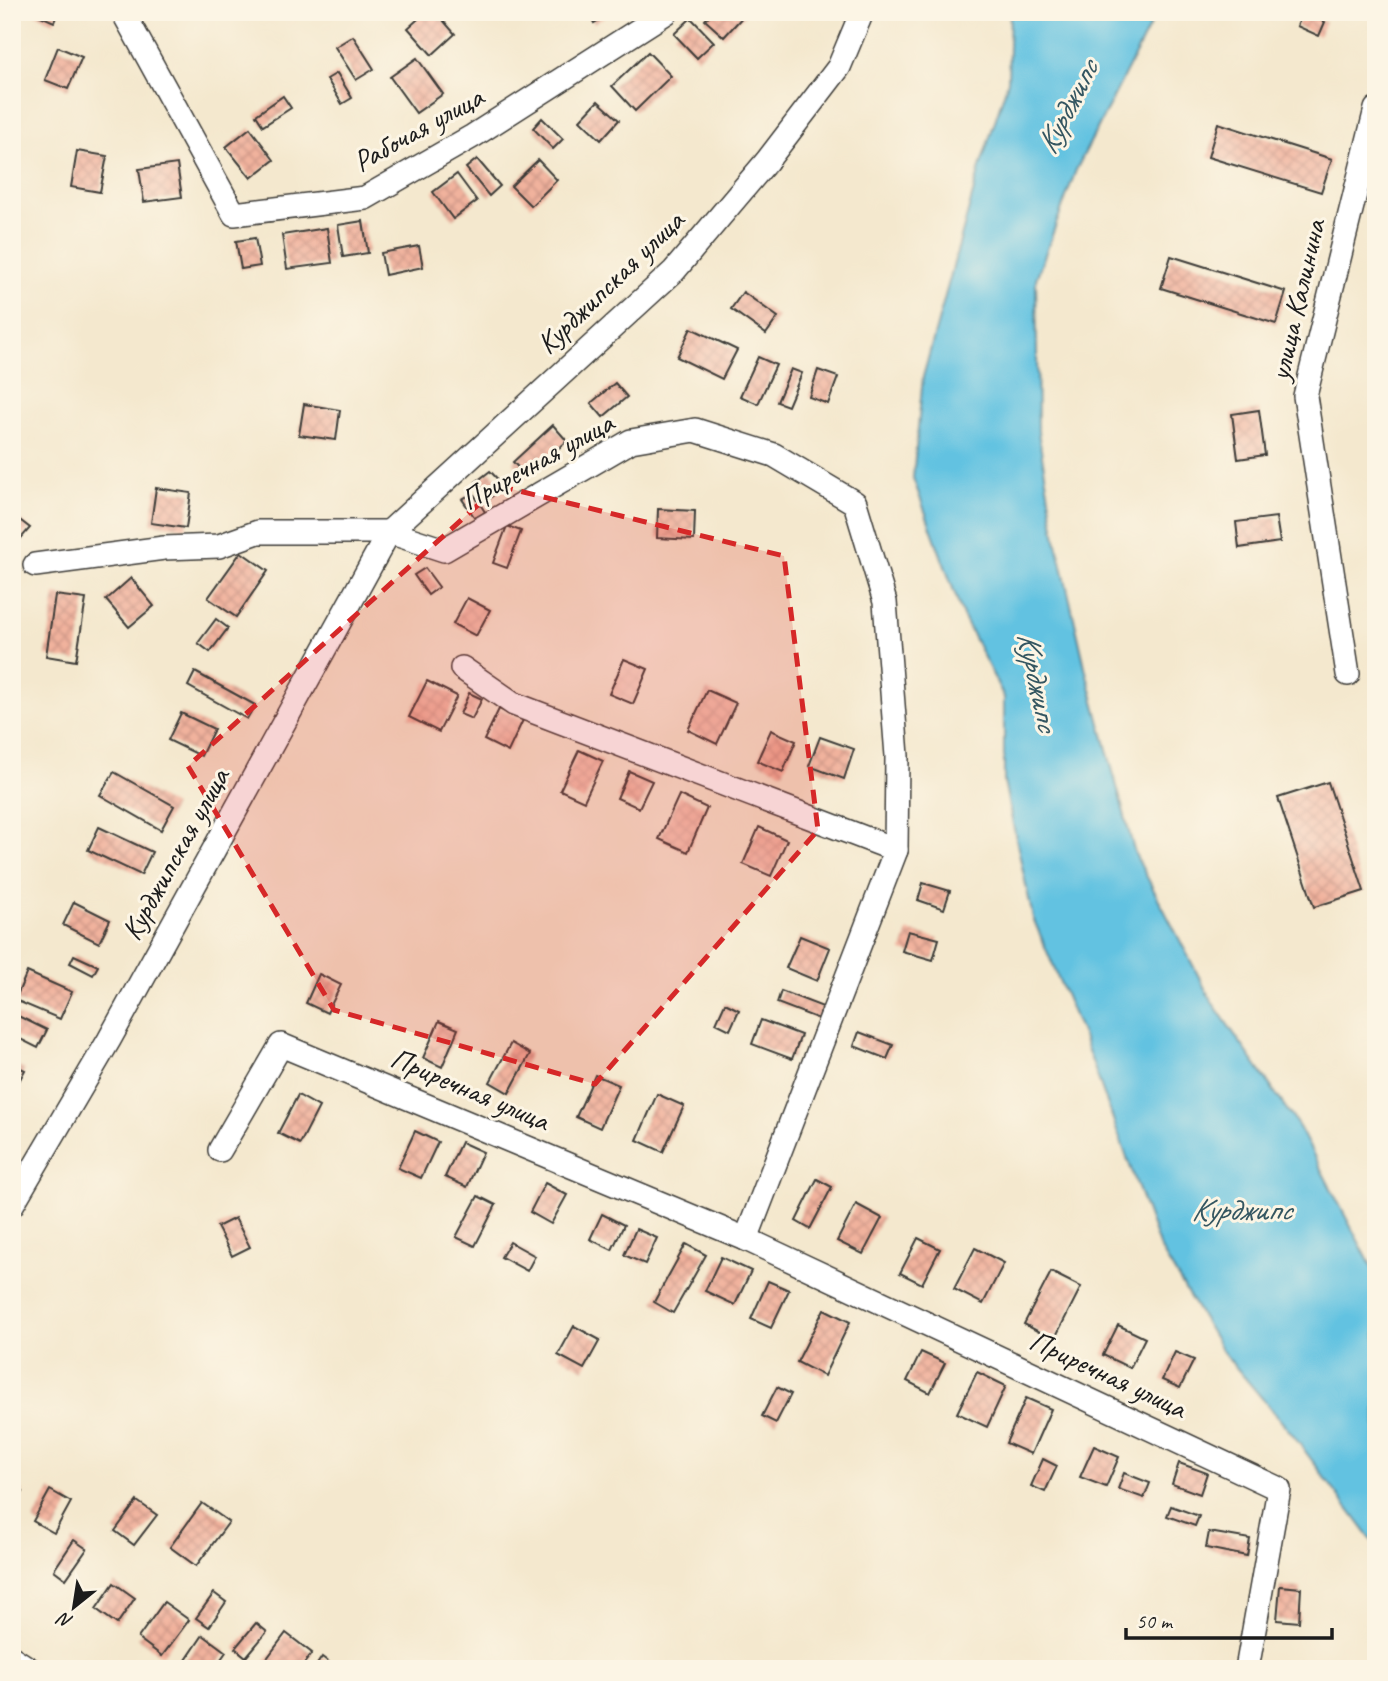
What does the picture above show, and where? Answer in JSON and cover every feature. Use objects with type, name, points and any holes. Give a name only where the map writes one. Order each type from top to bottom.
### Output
[{"type":"street","name":"Рабочая улица","points":[[123,12],[234,214],[365,198],[473,136],[667,12]]},
{"type":"street","name":"Курджипская улица","points":[[12,1205],[109,1040],[389,532],[674,271],[767,161],[839,67],[862,12]]},
{"type":"street","name":"улица Калинина","points":[[1348,674],[1305,396],[1376,109]]},
{"type":"street","name":"Приречная улица","points":[[389,532],[444,550],[631,442],[695,430],[774,455],[855,503],[885,602],[897,756],[896,850],[746,1239]]},
{"type":"street","points":[[35,565],[164,548],[219,546],[258,532],[389,532]]},
{"type":"street","points":[[462,668],[514,704],[896,850]]},
{"type":"street","name":"Приречная улица","points":[[220,1150],[281,1045],[746,1239],[1279,1489],[1247,1669]]},
{"type":"street","points":[[12,1658],[29,1669]]},
{"type":"highlighted area","points":[[499,486],[784,556],[818,830],[595,1084],[334,1010],[188,766]]},
{"type":"water","name":"Курджипс","points":[[1010,12],[1157,12],[1076,170],[1036,279],[1038,432],[1056,539],[1086,671],[1135,854],[1212,1002],[1299,1127],[1376,1275],[1376,1546],[1293,1435],[1223,1352],[1160,1248],[1083,1037],[1033,918],[1004,782],[1004,697],[963,616],[913,478],[923,377],[981,164],[1008,81]]},
{"type":"building","points":[[32,12],[58,12],[54,22]]},
{"type":"building","points":[[426,12],[436,12],[455,34],[432,55],[408,28]]},
{"type":"building","points":[[588,12],[612,12],[594,23]]},
{"type":"building","points":[[712,12],[747,12],[724,37],[705,20]]},
{"type":"building","points":[[1303,13],[1325,22],[1319,36],[1297,26]]},
{"type":"building","points":[[691,18],[714,42],[697,58],[674,34]]},
{"type":"building","points":[[353,36],[374,69],[356,80],[335,47]]},
{"type":"building","points":[[58,47],[82,57],[68,89],[45,80]]},
{"type":"building","points":[[648,52],[671,76],[635,111],[612,86]]},
{"type":"building","points":[[417,58],[443,94],[416,113],[390,77]]},
{"type":"building","points":[[337,73],[352,98],[342,104],[327,79]]},
{"type":"building","points":[[283,96],[291,108],[263,126],[256,115]]},
{"type":"building","points":[[598,101],[619,120],[601,140],[580,120]]},
{"type":"building","points":[[542,118],[563,139],[553,149],[533,128]]},
{"type":"building","points":[[1218,123],[1332,159],[1321,192],[1208,157]]},
{"type":"building","points":[[250,128],[274,160],[251,178],[226,147]]},
{"type":"building","points":[[77,151],[107,156],[100,192],[71,187]]},
{"type":"building","points":[[477,159],[500,186],[489,196],[466,168]]},
{"type":"building","points":[[538,160],[557,180],[531,206],[511,186]]},
{"type":"building","points":[[177,164],[182,197],[144,202],[139,169]]},
{"type":"building","points":[[457,174],[477,201],[453,219],[433,192]]},
{"type":"building","points":[[363,221],[368,253],[343,257],[338,225]]},
{"type":"building","points":[[327,228],[332,263],[287,269],[282,235]]},
{"type":"building","points":[[255,238],[260,266],[241,269],[236,241]]},
{"type":"building","points":[[419,246],[423,267],[385,275],[381,253]]},
{"type":"building","points":[[1171,256],[1286,292],[1276,324],[1161,288]]},
{"type":"building","points":[[743,292],[778,317],[766,334],[731,309]]},
{"type":"building","points":[[691,328],[737,350],[722,379],[677,357]]},
{"type":"building","points":[[758,357],[776,365],[758,404],[740,396]]},
{"type":"building","points":[[791,369],[802,373],[788,406],[777,402]]},
{"type":"building","points":[[818,370],[838,377],[828,404],[809,397]]},
{"type":"building","points":[[615,383],[627,397],[603,417],[591,403]]},
{"type":"building","points":[[304,404],[340,410],[336,440],[299,435]]},
{"type":"building","points":[[1259,410],[1265,455],[1238,459],[1232,414]]},
{"type":"building","points":[[553,425],[567,441],[527,477],[513,462]]},
{"type":"building","points":[[490,471],[504,486],[490,498],[476,482]]},
{"type":"building","points":[[156,488],[191,493],[186,528],[151,523]]},
{"type":"building","points":[[473,493],[485,512],[475,518],[462,499]]},
{"type":"building","points":[[658,509],[695,511],[694,540],[657,538]]},
{"type":"building","points":[[12,514],[30,528],[16,544],[12,541]]},
{"type":"building","points":[[1276,517],[1280,542],[1239,548],[1236,522]]},
{"type":"building","points":[[507,526],[521,531],[507,568],[493,563]]},
{"type":"building","points":[[241,552],[268,571],[236,617],[208,598]]},
{"type":"building","points":[[425,568],[439,587],[428,595],[414,575]]},
{"type":"building","points":[[131,578],[154,606],[129,627],[106,600]]},
{"type":"building","points":[[55,595],[86,599],[76,661],[46,656]]},
{"type":"building","points":[[467,598],[490,610],[476,636],[453,624]]},
{"type":"building","points":[[216,619],[228,628],[210,652],[198,643]]},
{"type":"building","points":[[624,659],[648,669],[633,704],[609,694]]},
{"type":"building","points":[[195,672],[255,705],[247,719],[188,686]]},
{"type":"building","points":[[427,681],[457,696],[439,732],[409,717]]},
{"type":"building","points":[[707,690],[736,703],[717,744],[688,730]]},
{"type":"building","points":[[469,693],[482,699],[472,719],[460,714]]},
{"type":"building","points":[[499,709],[523,720],[508,752],[484,740]]},
{"type":"building","points":[[181,713],[214,729],[201,756],[168,740]]},
{"type":"building","points":[[771,730],[796,741],[783,772],[757,761]]},
{"type":"building","points":[[820,737],[854,749],[844,779],[809,766]]},
{"type":"building","points":[[579,750],[603,761],[584,801],[560,790]]},
{"type":"building","points":[[629,771],[652,781],[639,808],[617,798]]},
{"type":"building","points":[[114,772],[174,806],[161,830],[100,795]]},
{"type":"building","points":[[1328,782],[1364,891],[1314,907],[1278,798]]},
{"type":"building","points":[[679,795],[707,808],[688,852],[659,839]]},
{"type":"building","points":[[99,827],[152,852],[141,875],[88,850]]},
{"type":"building","points":[[759,827],[787,840],[771,876],[743,864]]},
{"type":"building","points":[[923,883],[950,891],[944,909],[918,900]]},
{"type":"building","points":[[74,902],[110,920],[99,943],[63,925]]},
{"type":"building","points":[[908,931],[939,939],[933,960],[902,951]]},
{"type":"building","points":[[800,936],[830,948],[817,981],[786,968]]},
{"type":"building","points":[[74,955],[98,966],[93,975],[70,963]]},
{"type":"building","points":[[27,972],[72,992],[60,1019],[15,1000]]},
{"type":"building","points":[[319,974],[341,985],[327,1013],[306,1003]]},
{"type":"building","points":[[781,991],[823,1007],[819,1019],[777,1003]]},
{"type":"building","points":[[725,1003],[739,1010],[730,1030],[716,1023]]},
{"type":"building","points":[[14,1014],[47,1030],[38,1048],[12,1035]]},
{"type":"building","points":[[761,1020],[801,1035],[792,1059],[752,1044]]},
{"type":"building","points":[[439,1021],[458,1029],[442,1067],[423,1058]]},
{"type":"building","points":[[859,1032],[893,1045],[887,1059],[854,1046]]},
{"type":"building","points":[[511,1043],[530,1054],[509,1093],[490,1082]]},
{"type":"building","points":[[12,1064],[25,1070],[12,1094]]},
{"type":"building","points":[[595,1075],[619,1085],[600,1128],[576,1117]]},
{"type":"building","points":[[657,1094],[684,1106],[663,1152],[637,1140]]},
{"type":"building","points":[[298,1095],[319,1107],[300,1144],[278,1133]]},
{"type":"building","points":[[415,1131],[438,1142],[421,1178],[398,1168]]},
{"type":"building","points":[[461,1142],[483,1152],[467,1187],[445,1177]]},
{"type":"building","points":[[817,1179],[832,1187],[810,1229],[796,1221]]},
{"type":"building","points":[[545,1183],[567,1195],[551,1224],[530,1212]]},
{"type":"building","points":[[478,1196],[496,1205],[475,1246],[456,1237]]},
{"type":"building","points":[[856,1204],[882,1218],[863,1254],[837,1241]]},
{"type":"building","points":[[602,1214],[624,1225],[612,1250],[590,1239]]},
{"type":"building","points":[[235,1218],[250,1247],[232,1256],[217,1227]]},
{"type":"building","points":[[636,1229],[657,1238],[645,1264],[624,1255]]},
{"type":"building","points":[[918,1238],[940,1249],[922,1284],[900,1273]]},
{"type":"building","points":[[510,1242],[535,1256],[527,1271],[501,1257]]},
{"type":"building","points":[[686,1244],[706,1255],[673,1313],[654,1302]]},
{"type":"building","points":[[975,1248],[1004,1263],[983,1304],[954,1289]]},
{"type":"building","points":[[721,1257],[751,1271],[735,1305],[705,1291]]},
{"type":"building","points":[[1051,1272],[1081,1287],[1054,1340],[1024,1324]]},
{"type":"building","points":[[768,1281],[789,1290],[771,1328],[751,1319]]},
{"type":"building","points":[[824,1309],[850,1322],[824,1376],[797,1362]]},
{"type":"building","points":[[1118,1325],[1145,1338],[1130,1368],[1103,1355]]},
{"type":"building","points":[[574,1326],[600,1340],[584,1369],[558,1355]]},
{"type":"building","points":[[921,1352],[945,1363],[930,1393],[907,1381]]},
{"type":"building","points":[[1175,1352],[1194,1360],[1180,1388],[1162,1380]]},
{"type":"building","points":[[977,1372],[1006,1386],[987,1427],[957,1413]]},
{"type":"building","points":[[777,1387],[791,1394],[776,1423],[762,1416]]},
{"type":"building","points":[[1026,1398],[1051,1409],[1031,1454],[1006,1443]]},
{"type":"building","points":[[1094,1446],[1119,1457],[1106,1487],[1080,1477]]},
{"type":"building","points":[[1043,1459],[1057,1466],[1045,1492],[1031,1486]]},
{"type":"building","points":[[1179,1463],[1207,1473],[1200,1494],[1172,1484]]},
{"type":"building","points":[[1124,1473],[1150,1483],[1144,1498],[1118,1489]]},
{"type":"building","points":[[12,1484],[23,1492],[12,1507]]},
{"type":"building","points":[[50,1490],[71,1502],[54,1533],[33,1521]]},
{"type":"building","points":[[137,1501],[157,1515],[134,1545],[115,1531]]},
{"type":"building","points":[[202,1503],[229,1522],[196,1566],[170,1547]]},
{"type":"building","points":[[1171,1506],[1199,1516],[1195,1526],[1167,1516]]},
{"type":"building","points":[[1209,1532],[1250,1539],[1247,1556],[1206,1548]]},
{"type":"building","points":[[74,1540],[87,1549],[66,1579],[54,1570]]},
{"type":"building","points":[[114,1583],[135,1598],[117,1624],[96,1609]]},
{"type":"building","points":[[1280,1586],[1301,1588],[1299,1622],[1277,1620]]},
{"type":"building","points":[[214,1593],[226,1602],[209,1627],[196,1618]]},
{"type":"building","points":[[164,1602],[189,1620],[162,1656],[138,1638]]},
{"type":"building","points":[[256,1623],[267,1632],[246,1657],[235,1648]]},
{"type":"building","points":[[286,1633],[312,1653],[300,1669],[259,1669]]},
{"type":"building","points":[[203,1635],[226,1652],[214,1669],[180,1669]]},
{"type":"building","points":[[322,1657],[338,1669],[314,1669]]}]
